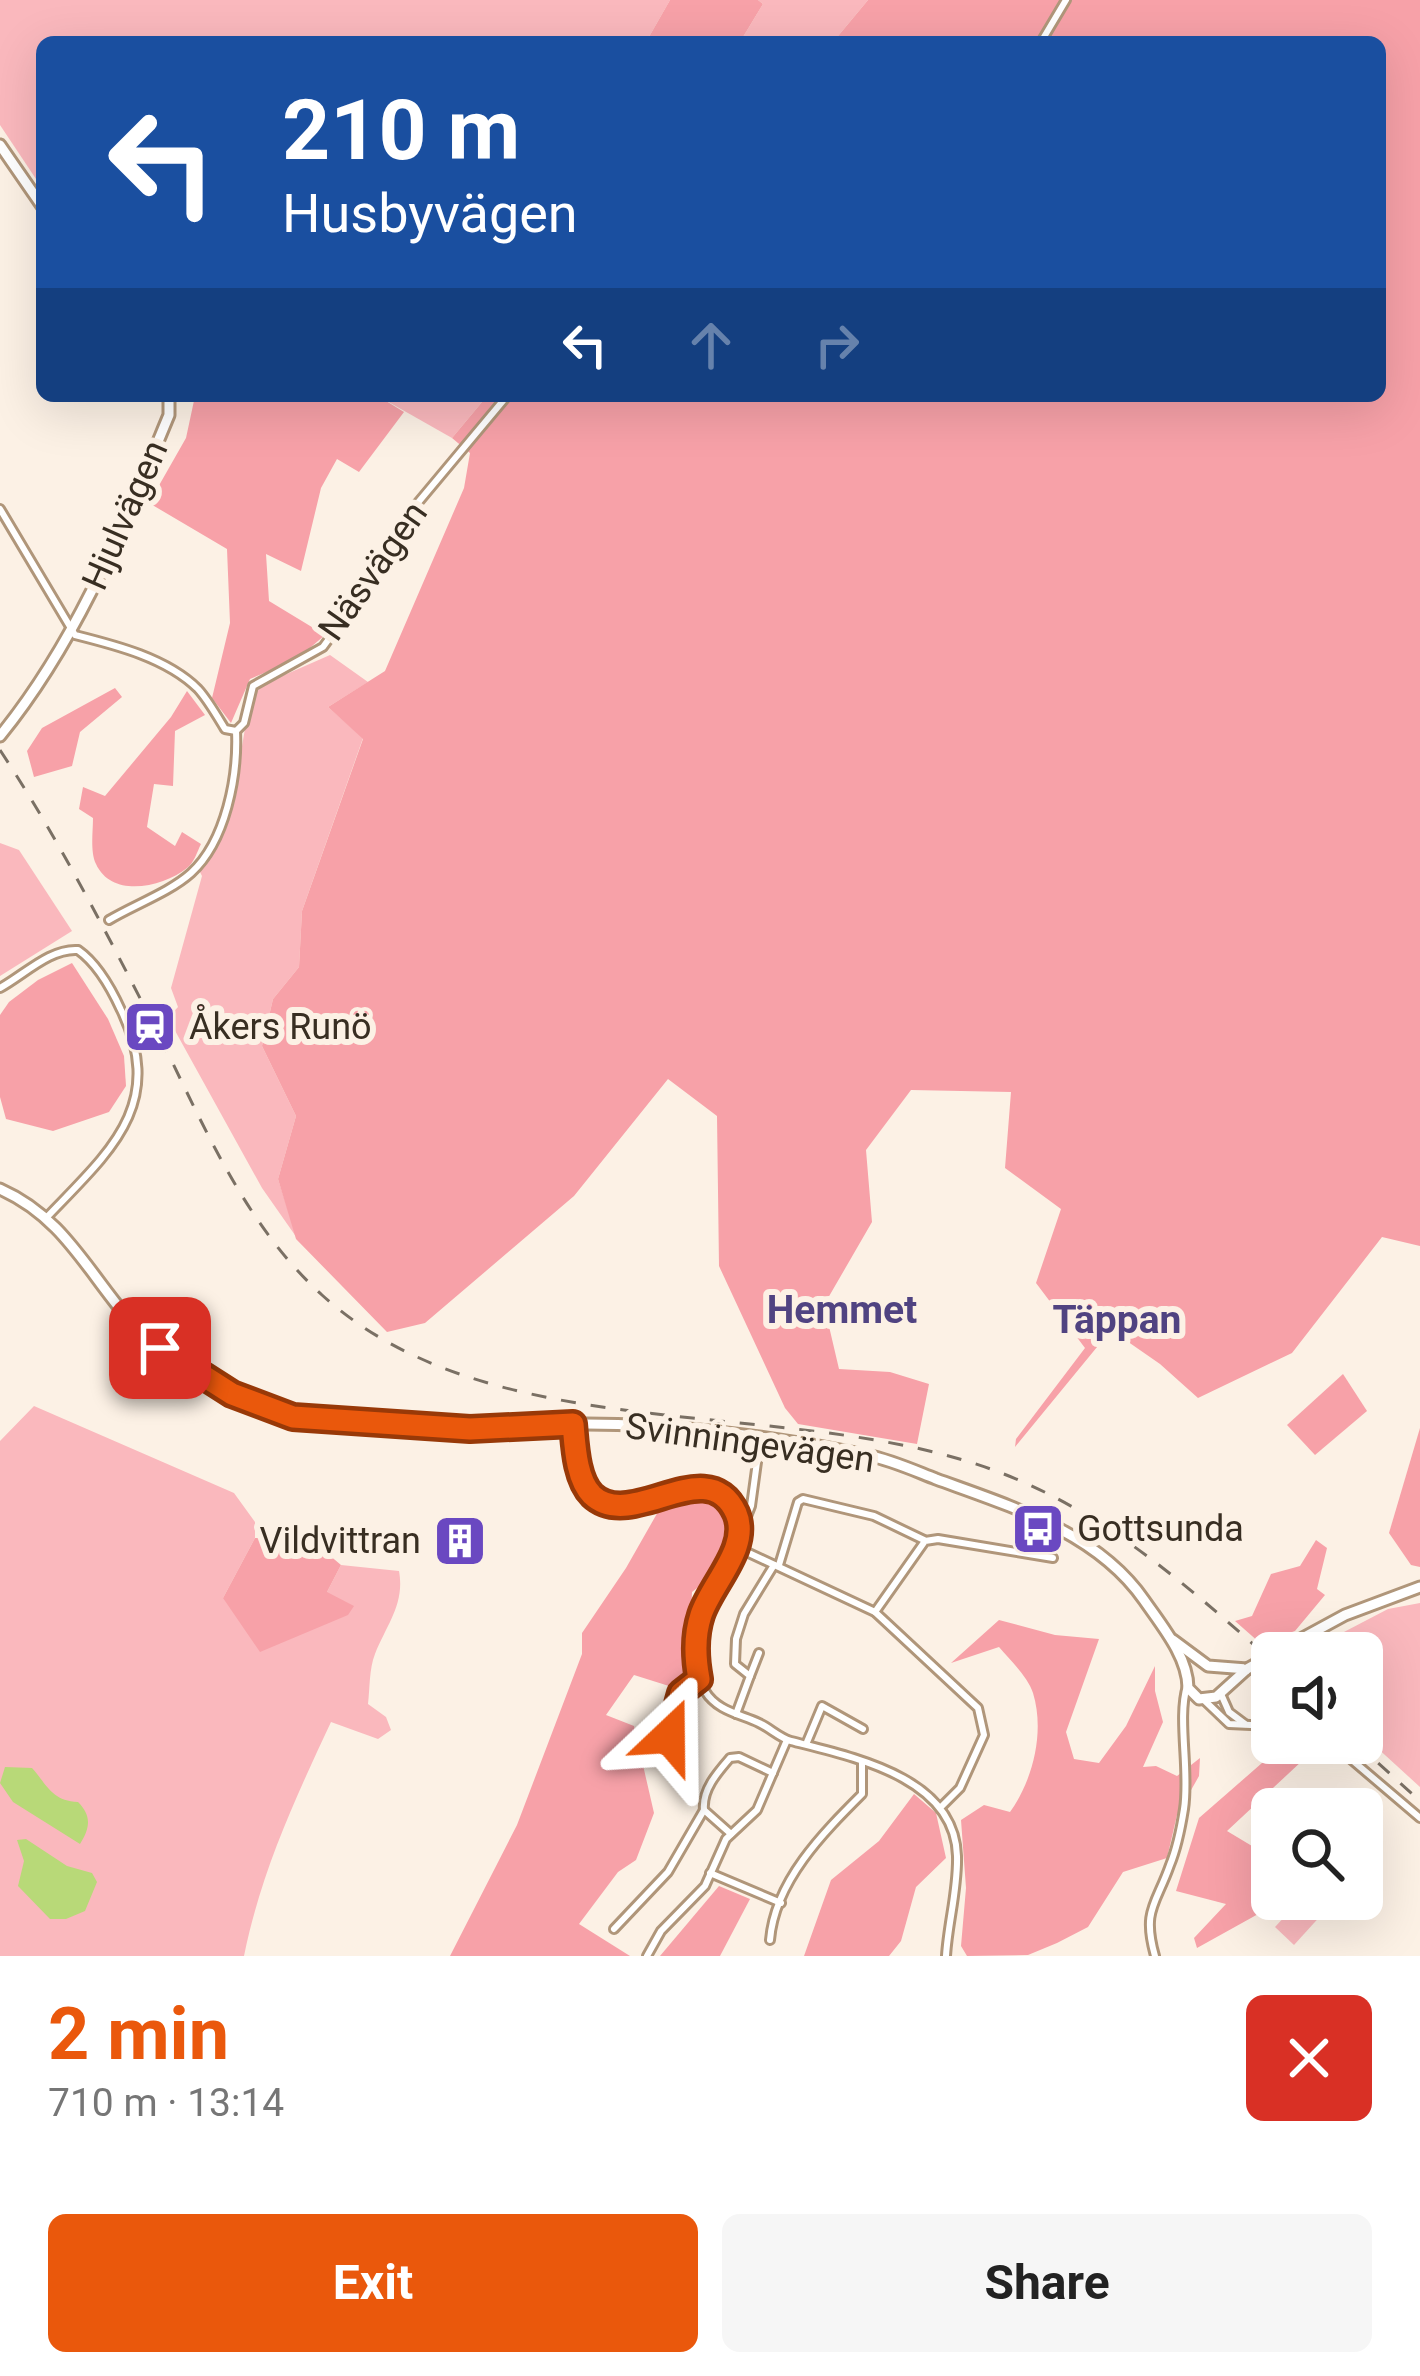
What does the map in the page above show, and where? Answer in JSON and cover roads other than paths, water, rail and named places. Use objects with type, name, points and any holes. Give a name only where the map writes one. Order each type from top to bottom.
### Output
[{"type":"main road","points":[[0,146],[36,197]]},
{"type":"main road","name":"Hjulvägen","points":[[69,630],[105,571],[169,416],[169,402]]},
{"type":"main road","points":[[0,736],[69,630]]},
{"type":"main road","name":"Svinningevägen","points":[[0,1189],[47,1217],[71,1240],[120,1308],[153,1343],[207,1380],[262,1408],[316,1420],[470,1429],[641,1426],[883,1459],[1033,1515],[1114,1566],[1169,1636],[1191,1694],[1213,1698]]},
{"type":"main road","points":[[1314,1632],[1420,1587]]},
{"type":"main road","name":"Svinningevägen","points":[[1169,1636],[1211,1667]]},
{"type":"main road","points":[[1211,1667],[1222,1678],[1213,1698]]},
{"type":"main road","points":[[1213,1698],[1251,1667]]},
{"type":"main road","points":[[1188,1679],[1196,1668],[1247,1669]]},
{"type":"street","points":[[1044,36],[1066,0]]},
{"type":"street","name":"Näsvägen","points":[[236,731],[244,723],[253,686],[323,647],[352,612],[388,560],[411,511],[502,402]]},
{"type":"street","points":[[0,508],[63,612],[69,630],[162,665],[197,688],[225,729],[236,731],[228,802],[201,860],[190,874],[109,920]]},
{"type":"street","points":[[0,988],[64,950],[78,950],[104,979],[139,1059],[128,1124],[97,1166],[47,1217]]},
{"type":"street","points":[[573,1424],[583,1480],[592,1495],[624,1505],[710,1489],[736,1513],[740,1536]]},
{"type":"street","points":[[760,1439],[751,1506],[700,1618],[699,1679],[712,1700],[736,1714],[787,1740],[807,1742],[915,1784],[941,1807],[949,1817],[957,1858],[946,1956]]},
{"type":"street","points":[[751,1676],[735,1664],[739,1626],[777,1564],[803,1499],[874,1516],[925,1541],[938,1539],[1053,1558]]},
{"type":"street","points":[[875,1612],[925,1541]]},
{"type":"street","points":[[736,1546],[875,1612],[981,1712],[984,1736],[960,1788],[941,1807]]},
{"type":"street","points":[[736,1714],[759,1654]]},
{"type":"street","points":[[678,1751],[669,1736],[672,1715],[681,1693],[699,1679]]},
{"type":"street","points":[[1155,1956],[1150,1911],[1169,1869],[1185,1807],[1182,1703],[1188,1679]]},
{"type":"street","points":[[1185,1717],[1213,1698]]},
{"type":"street","points":[[1213,1698],[1229,1724],[1248,1726]]},
{"type":"street","points":[[1213,1698],[1248,1726]]},
{"type":"street","points":[[807,1742],[822,1706],[863,1729]]},
{"type":"street","points":[[647,1956],[661,1931],[705,1886],[718,1851],[757,1810],[787,1740]]},
{"type":"street","points":[[614,1929],[668,1872],[704,1810],[714,1777],[730,1758],[739,1757],[773,1773]]},
{"type":"street","points":[[770,1940],[781,1903],[809,1848],[862,1794],[862,1763]]},
{"type":"street","points":[[1357,1764],[1420,1818]]},
{"type":"street","points":[[704,1810],[731,1834]]},
{"type":"street","points":[[710,1873],[781,1903]]},
{"type":"railway","points":[[0,750],[83,890],[228,1173],[270,1238],[322,1295],[388,1342],[463,1375],[543,1397],[884,1442],[1008,1476],[1090,1517],[1128,1543],[1251,1643]]},
{"type":"railway","points":[[1379,1764],[1420,1801]]},
{"type":"place","name":"Åkers Runö","points":[[150,1027]]},
{"type":"place","name":"Gottsunda","points":[[1038,1529]]},
{"type":"place","name":"Vildvittran","points":[[460,1541]]},
{"type":"district","name":"Hemmet","points":[[842,1310]]},
{"type":"district","name":"Täppan","points":[[1117,1320]]}]
